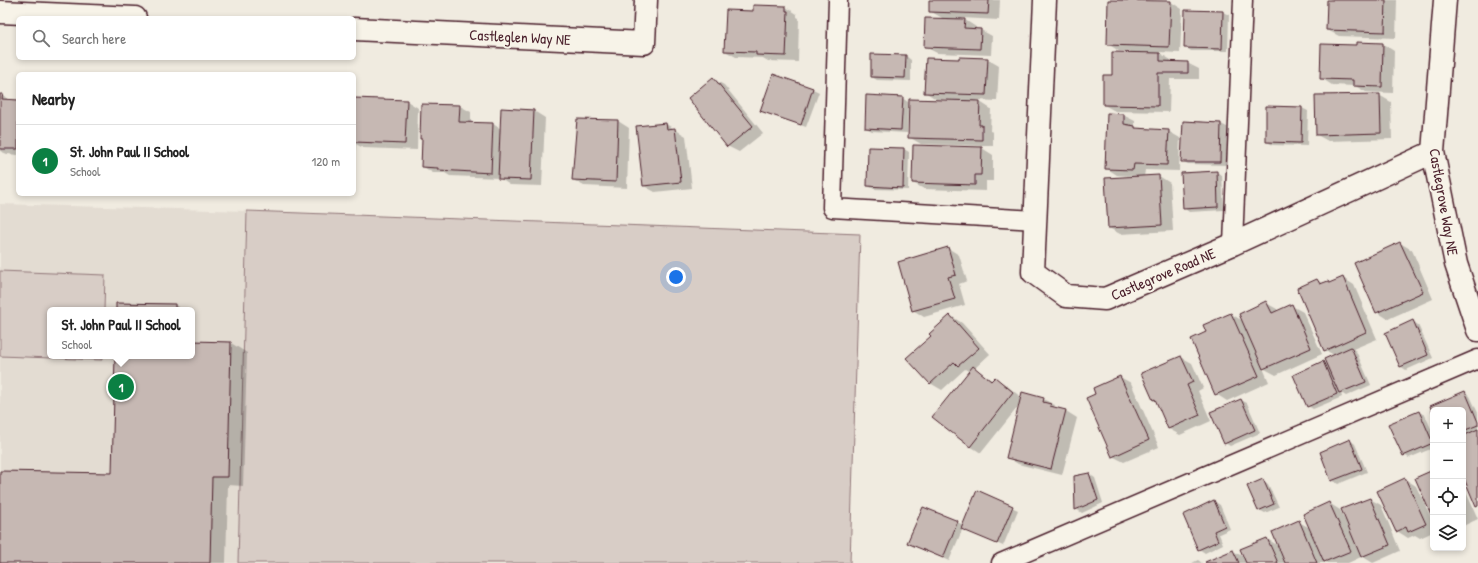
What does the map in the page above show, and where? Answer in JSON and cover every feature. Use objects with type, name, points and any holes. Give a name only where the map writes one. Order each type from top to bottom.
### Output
[{"type":"street","name":"Castleglen Way NE","points":[[356,29],[644,43],[646,0]]},
{"type":"street","name":"Castlegrove Road NE","points":[[1046,0],[1033,272],[1066,296],[1105,299],[1233,244],[1432,152]]},
{"type":"street","name":"Castlegrove Way NE","points":[[1445,0],[1432,152],[1456,264],[1478,330]]},
{"type":"street","points":[[0,12],[90,16]]},
{"type":"lane","points":[[838,0],[832,208],[1035,220]]},
{"type":"lane","points":[[1233,244],[1243,0]]},
{"type":"lane","points":[[1001,563],[1478,358]]},
{"type":"shaded area","points":[[0,204],[247,211],[238,563],[0,563]]},
{"type":"shaded area","points":[[247,211],[860,234],[850,563],[238,563]]},
{"type":"shaded area","points":[[0,271],[105,275],[104,307],[47,307],[47,358],[0,356]]},
{"type":"shaded area","points":[[76,359],[102,359],[102,360]]},
{"type":"building","points":[[929,0],[989,0],[988,14],[929,12]]},
{"type":"building","points":[[1108,0],[1171,1],[1169,47],[1107,45]]},
{"type":"building","points":[[1327,0],[1386,0],[1385,32],[1326,30]]},
{"type":"building","points":[[753,5],[786,6],[786,11],[788,11],[786,56],[756,55],[756,52],[724,51],[726,10],[753,11]]},
{"type":"building","points":[[1185,10],[1223,11],[1222,49],[1184,48]]},
{"type":"building","points":[[925,18],[965,19],[964,28],[981,29],[980,49],[924,47]]},
{"type":"building","points":[[1356,42],[1383,43],[1382,87],[1353,86],[1353,80],[1320,79],[1321,44],[1356,45]]},
{"type":"building","points":[[1112,52],[1160,53],[1160,61],[1188,62],[1188,73],[1158,73],[1158,106],[1103,105],[1103,75],[1112,75]]},
{"type":"building","points":[[871,54],[906,55],[905,78],[871,77]]},
{"type":"building","points":[[959,57],[988,58],[986,95],[924,93],[926,58],[959,59]]},
{"type":"building","points":[[773,74],[813,88],[801,125],[760,111]]},
{"type":"building","points":[[713,77],[753,126],[727,147],[688,98]]},
{"type":"building","points":[[0,94],[3,94],[2,99],[16,100],[16,149],[0,149]]},
{"type":"building","points":[[1380,94],[1381,133],[1316,135],[1315,95]]},
{"type":"building","points":[[866,95],[903,97],[901,130],[865,128]]},
{"type":"building","points":[[356,98],[407,100],[405,144],[356,142]]},
{"type":"building","points":[[909,99],[980,101],[979,125],[982,125],[982,140],[908,138]]},
{"type":"building","points":[[421,104],[460,105],[459,122],[493,123],[491,173],[438,170],[438,168],[421,167]]},
{"type":"building","points":[[1266,106],[1302,107],[1301,143],[1266,142]]},
{"type":"building","points":[[501,108],[534,110],[531,180],[498,179]]},
{"type":"building","points":[[1107,113],[1124,114],[1124,124],[1135,126],[1135,128],[1169,130],[1167,165],[1134,164],[1133,170],[1105,169]]},
{"type":"building","points":[[577,119],[618,120],[616,182],[572,180]]},
{"type":"building","points":[[1183,121],[1221,123],[1220,162],[1181,162]]},
{"type":"building","points":[[666,123],[667,129],[675,128],[681,182],[643,186],[636,126]]},
{"type":"building","points":[[913,145],[982,147],[981,175],[975,175],[975,185],[912,183]]},
{"type":"building","points":[[868,147],[904,148],[903,188],[867,186]]},
{"type":"building","points":[[1217,171],[1218,207],[1183,209],[1181,173]]},
{"type":"building","points":[[1159,175],[1162,225],[1108,228],[1105,178]]},
{"type":"building","points":[[1400,242],[1423,292],[1376,313],[1354,263]]},
{"type":"building","points":[[948,247],[956,275],[948,277],[955,299],[912,311],[898,262]]},
{"type":"building","points":[[1343,277],[1366,332],[1324,351],[1297,288],[1317,279],[1320,284],[1328,281],[1329,283]]},
{"type":"building","points":[[1266,301],[1272,313],[1292,304],[1311,348],[1263,369],[1239,314]]},
{"type":"building","points":[[116,303],[175,304],[175,307],[116,307]]},
{"type":"building","points":[[1231,313],[1259,376],[1215,395],[1191,339],[1206,332],[1203,325]]},
{"type":"building","points":[[950,315],[979,348],[958,366],[954,362],[930,384],[906,358],[931,336],[929,334]]},
{"type":"building","points":[[1413,320],[1428,355],[1400,367],[1385,333]]},
{"type":"building","points":[[195,341],[231,342],[228,477],[212,477],[210,563],[0,563],[0,471],[112,473],[115,359],[195,359]]},
{"type":"building","points":[[1351,347],[1366,382],[1339,393],[1324,359]]},
{"type":"building","points":[[1181,356],[1193,382],[1187,385],[1200,415],[1168,429],[1155,399],[1153,400],[1141,373]]},
{"type":"building","points":[[1323,361],[1337,394],[1307,407],[1293,375]]},
{"type":"building","points":[[973,366],[991,381],[995,377],[1013,392],[970,447],[932,417]]},
{"type":"building","points":[[1120,376],[1149,440],[1112,457],[1086,398],[1095,394],[1093,388]]},
{"type":"building","points":[[1465,391],[1478,425],[1466,430],[1466,407],[1430,406]]},
{"type":"building","points":[[1022,392],[1044,398],[1043,402],[1051,404],[1050,406],[1066,410],[1051,469],[1006,458]]},
{"type":"building","points":[[1241,399],[1255,430],[1224,444],[1210,412]]},
{"type":"building","points":[[1419,411],[1430,436],[1430,444],[1403,456],[1388,424]]},
{"type":"building","points":[[1478,429],[1478,506],[1476,507],[1466,483],[1466,435]]},
{"type":"building","points":[[1350,439],[1362,469],[1331,481],[1320,452]]},
{"type":"building","points":[[1430,471],[1430,512],[1415,478]]},
{"type":"building","points":[[1089,473],[1098,500],[1075,510],[1074,476]]},
{"type":"building","points":[[1405,478],[1426,524],[1408,532],[1406,527],[1396,532],[1377,491]]},
{"type":"building","points":[[1263,479],[1274,504],[1258,511],[1247,486]]},
{"type":"building","points":[[977,490],[1013,506],[997,544],[961,529]]},
{"type":"building","points":[[1370,498],[1390,545],[1361,557],[1341,509]]},
{"type":"building","points":[[1214,500],[1225,526],[1214,531],[1218,541],[1198,550],[1183,515]]},
{"type":"building","points":[[1329,502],[1351,551],[1324,562],[1303,514]]},
{"type":"building","points":[[923,507],[958,521],[943,558],[907,543]]},
{"type":"building","points":[[1299,520],[1317,563],[1285,563],[1272,532]]},
{"type":"building","points":[[1267,538],[1278,563],[1246,563],[1240,549]]},
{"type":"building","points":[[1233,550],[1239,563],[1205,562]]},
{"type":"place","name":"St. John Paul II School","points":[[121,387]]}]
